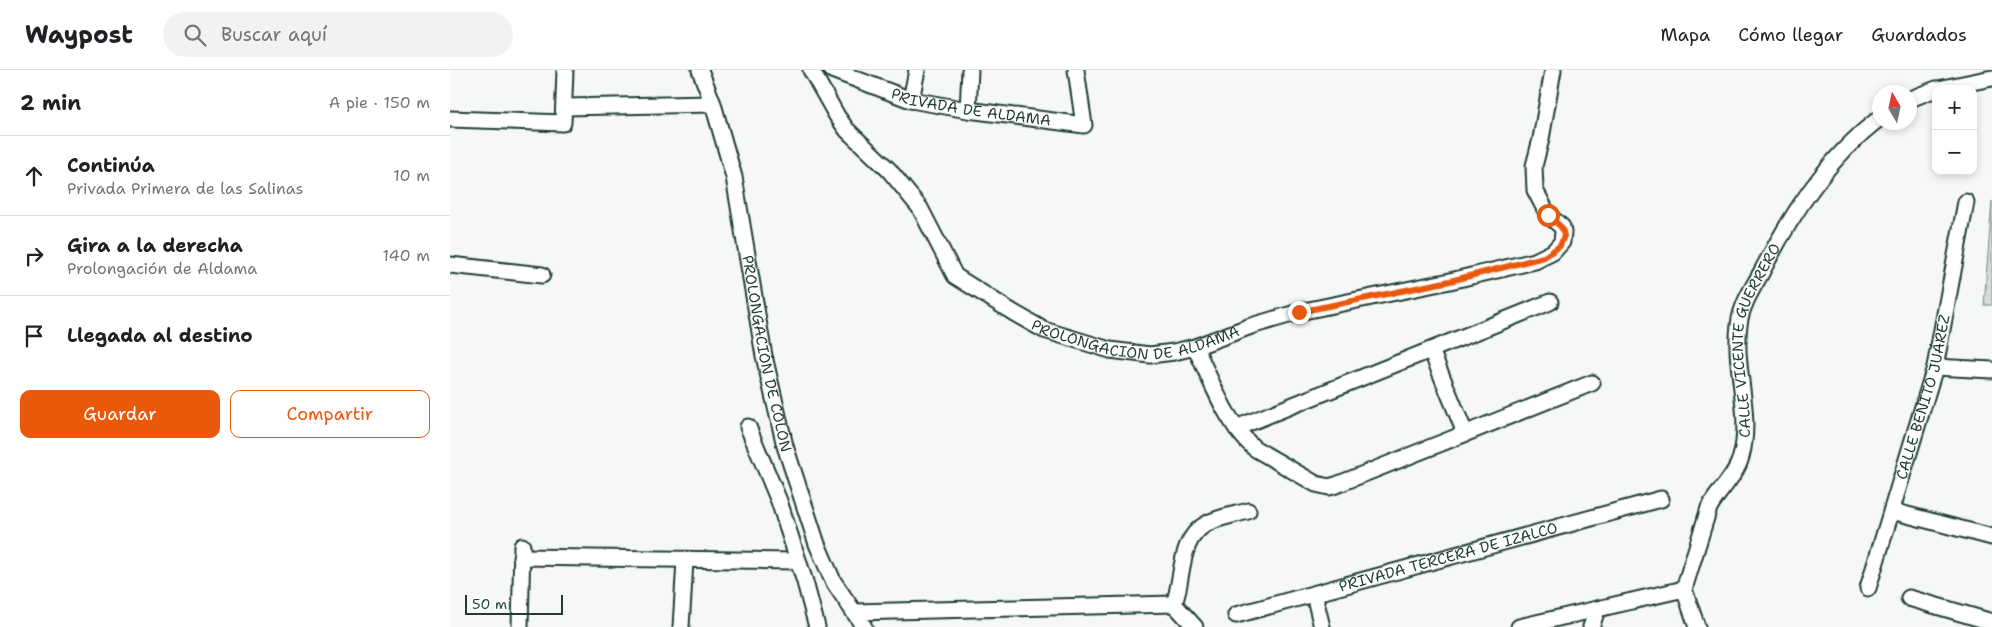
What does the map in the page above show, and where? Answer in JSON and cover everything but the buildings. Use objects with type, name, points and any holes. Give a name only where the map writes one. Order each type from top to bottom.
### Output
[{"type":"street","points":[[450,119],[563,123],[566,70]]},
{"type":"street","name":"PROLONGACIÓN DE COLÓN","points":[[700,70],[713,104],[734,177],[764,356],[785,446],[817,544],[833,581],[864,627]]},
{"type":"street","name":"PROLONGACIÓN DE ALDAMA","points":[[811,70],[847,130],[889,170],[915,202],[955,276],[1044,330],[1110,350],[1150,355],[1195,347],[1251,326],[1299,312],[1450,281],[1535,260],[1553,252],[1560,246],[1564,236],[1562,228],[1548,215],[1535,190],[1534,166],[1541,139],[1552,70]]},
{"type":"street","name":"PRIVADA DE ALDAMA","points":[[832,70],[911,100],[968,110],[1084,125],[1076,70]]},
{"type":"street","points":[[911,100],[917,70]]},
{"type":"street","points":[[968,110],[970,70]]},
{"type":"street","points":[[1957,85],[1992,78]]},
{"type":"street","points":[[1917,96],[1932,91]]},
{"type":"street","points":[[564,106],[713,104]]},
{"type":"street","name":"CALLE VICENTE GUERRERO","points":[[1684,589],[1709,508],[1732,475],[1741,457],[1744,416],[1738,332],[1741,314],[1764,267],[1790,220],[1805,198],[1840,154],[1872,124]]},
{"type":"street","name":"CALLE BENITO JUÁREZ","points":[[1868,588],[1934,367],[1966,202]]},
{"type":"street","points":[[450,265],[542,275]]},
{"type":"street","points":[[1236,428],[1550,302]]},
{"type":"street","points":[[1195,347],[1236,428],[1244,439],[1254,448],[1316,484],[1328,487],[1592,383]]},
{"type":"street","points":[[1431,350],[1465,433]]},
{"type":"street","points":[[1934,367],[1992,370]]},
{"type":"street","points":[[748,427],[779,502],[817,627]]},
{"type":"street","name":"PRIVADA TERCERA DE IZALCO","points":[[1236,615],[1661,499]]},
{"type":"street","points":[[1174,604],[1181,580],[1184,555],[1190,539],[1207,523],[1248,511]]},
{"type":"street","points":[[1892,512],[1992,537]]},
{"type":"street","points":[[520,627],[522,552],[685,561],[798,561]]},
{"type":"street","points":[[681,627],[685,561]]},
{"type":"street","points":[[1520,627],[1684,589],[1697,627]]},
{"type":"street","points":[[1314,594],[1322,627]]},
{"type":"street","points":[[1909,598],[1992,622]]},
{"type":"street","points":[[854,612],[1174,604],[1195,627]]},
{"type":"street","points":[[1592,627],[1597,610]]},
{"type":"green space","points":[[1992,201],[1992,305],[1984,305]]},
{"type":"route","points":[[1299,312],[1450,281],[1544,257],[1560,246],[1564,236],[1562,228],[1548,215]]}]
